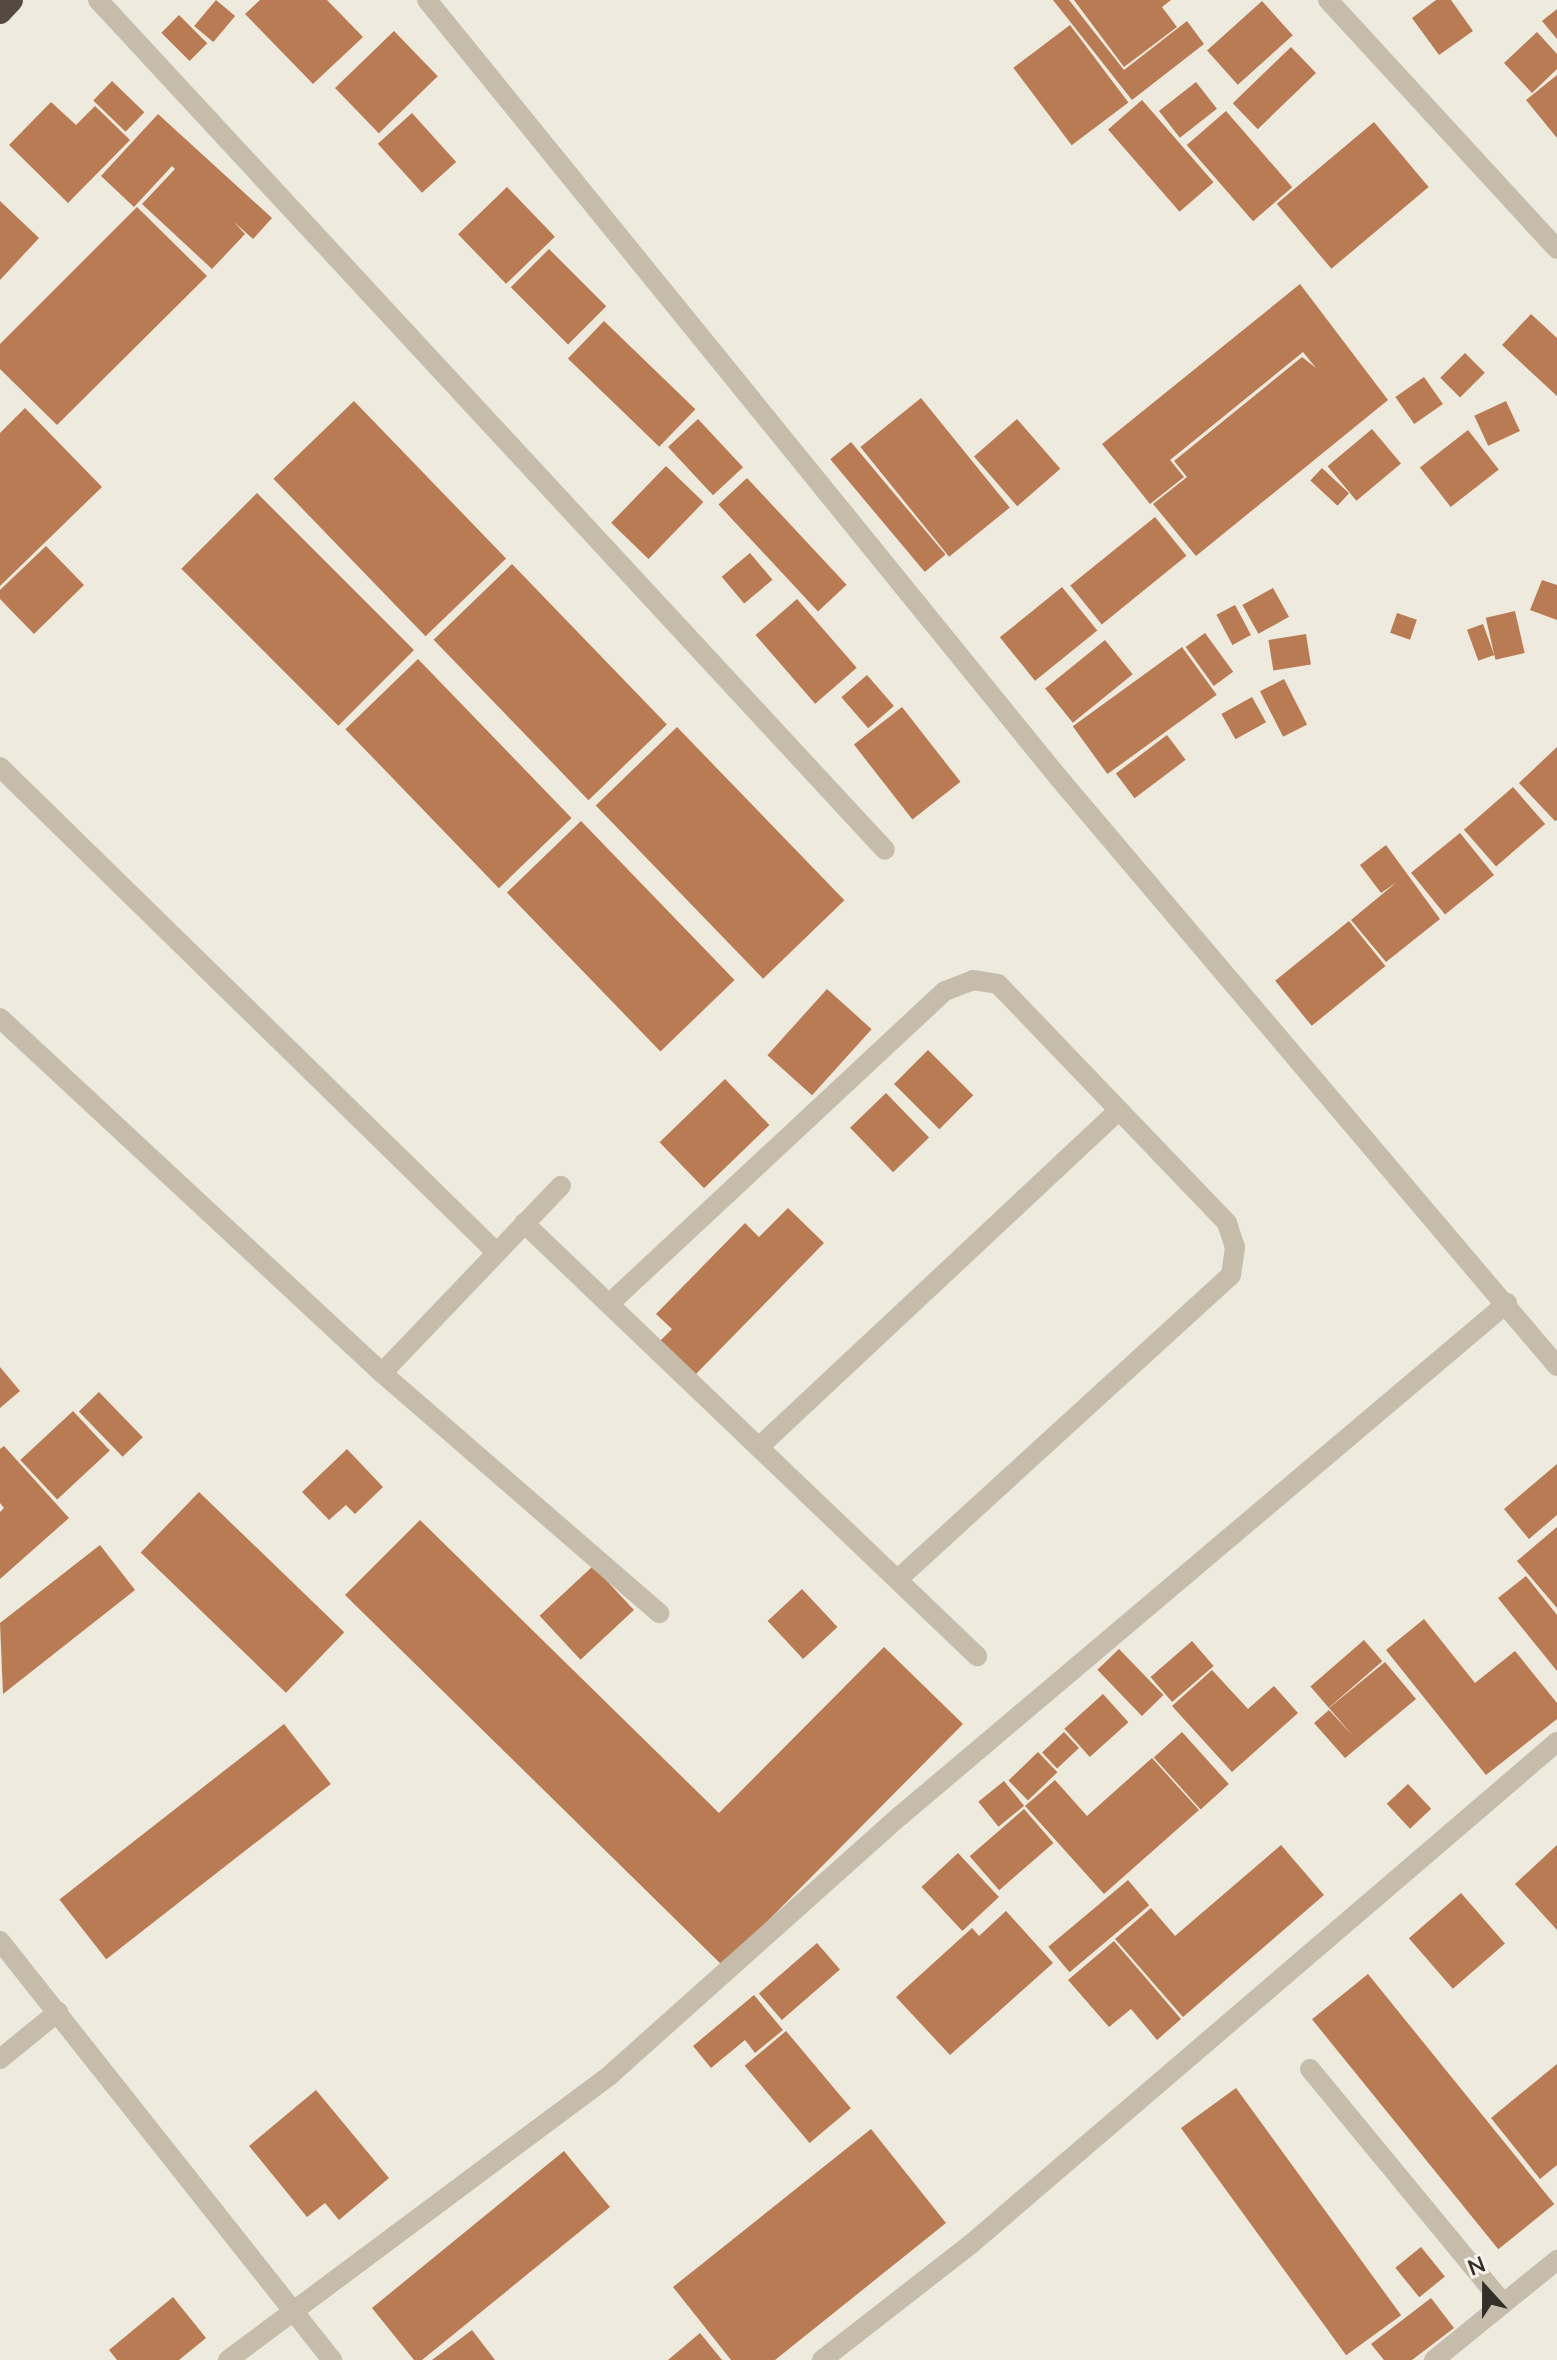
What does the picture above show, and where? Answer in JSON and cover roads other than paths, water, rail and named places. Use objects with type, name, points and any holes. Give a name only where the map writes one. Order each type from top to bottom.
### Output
[{"type":"highway","points":[[0,12],[11,0]]},
{"type":"street","points":[[98,0],[885,850]]},
{"type":"street","points":[[427,0],[1048,765],[1507,1303],[1557,1366]]},
{"type":"street","points":[[1328,0],[1557,249]]},
{"type":"street","points":[[0,767],[496,1252]]},
{"type":"street","points":[[609,1304],[945,991],[973,980],[998,984],[1227,1223],[1235,1247],[1231,1275],[897,1580]]},
{"type":"street","points":[[0,1018],[382,1373],[659,1613]]},
{"type":"street","points":[[759,1447],[1119,1110]]},
{"type":"street","points":[[382,1373],[561,1186]]},
{"type":"street","points":[[524,1223],[977,1656]]},
{"type":"street","points":[[228,2360],[292,2309],[610,2075],[900,1816],[1507,1303]]},
{"type":"street","points":[[822,2360],[971,2244],[1557,1742]]},
{"type":"street","points":[[0,1941],[332,2360]]},
{"type":"street","points":[[0,2059],[58,2012]]},
{"type":"street","points":[[1310,2069],[1503,2303]]},
{"type":"street","points":[[1434,2360],[1557,2260]]}]
